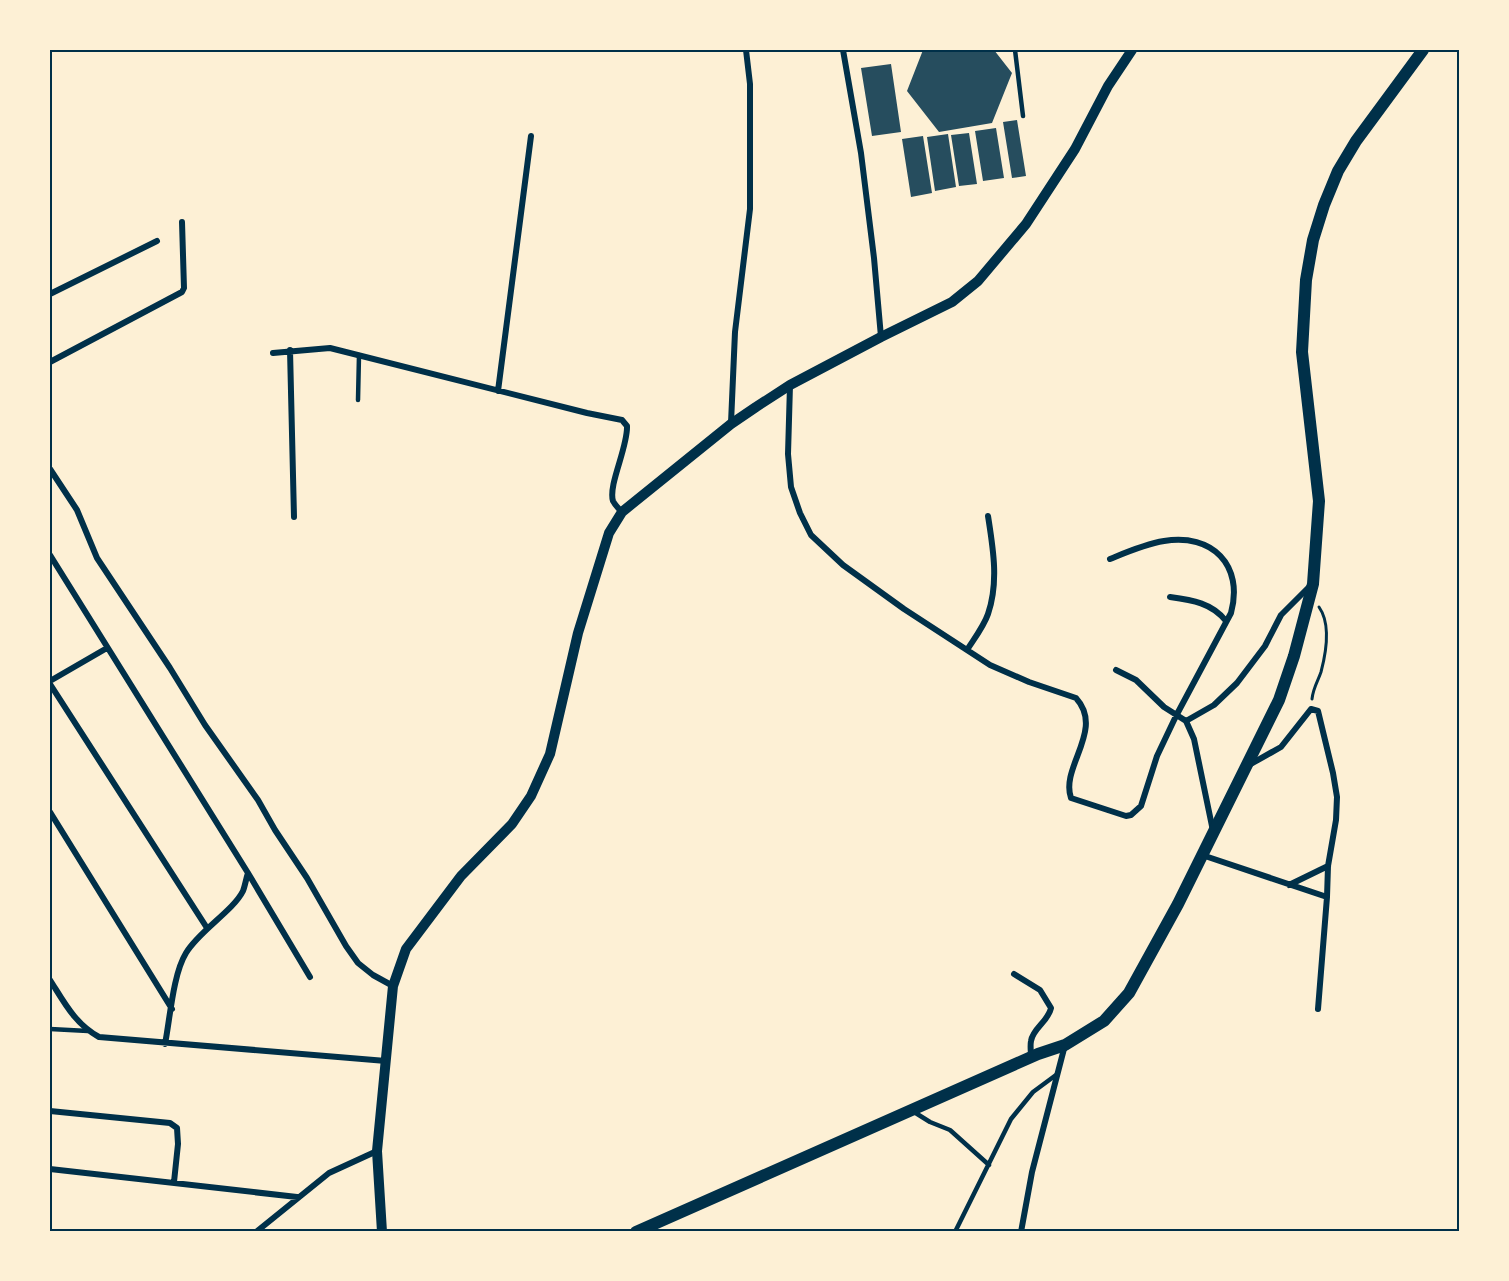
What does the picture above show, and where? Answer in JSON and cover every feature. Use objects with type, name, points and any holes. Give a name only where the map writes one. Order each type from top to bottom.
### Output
[{"type":"main road","points":[[636,1232],[1031,1057],[1065,1045],[1104,1020],[1129,993],[1178,904],[1279,700],[1294,656],[1312,590],[1319,501],[1302,352],[1306,280],[1313,240],[1338,171],[1356,141],[1423,50]]},
{"type":"street","points":[[731,424],[735,332],[750,209],[750,84],[746,50]]},
{"type":"street","points":[[843,50],[861,153],[881,337]]},
{"type":"street","points":[[382,1232],[377,1151],[393,986],[406,949],[461,876],[512,824],[531,796],[550,754],[578,633],[609,533],[622,512],[731,424],[790,386],[952,302],[978,281],[1026,224],[1075,149],[1108,86],[1132,50]]},
{"type":"street","points":[[498,391],[531,136]]},
{"type":"street","points":[[50,362],[182,292],[184,288],[182,222]]},
{"type":"street","points":[[50,294],[157,241]]},
{"type":"street","points":[[273,353],[330,348],[587,413],[612,417],[625,423],[627,436],[612,491],[614,502],[622,512]]},
{"type":"street","points":[[290,350],[294,517]]},
{"type":"street","points":[[790,386],[788,454],[791,487],[811,535],[843,565],[904,609],[990,665],[1029,682],[1076,698],[1086,715],[1086,731],[1069,786],[1070,794],[1076,801],[1119,815],[1131,815],[1141,806],[1157,756],[1231,613],[1235,600],[1235,585],[1226,561],[1205,544],[1186,540],[1165,540],[1110,559]]},
{"type":"street","points":[[50,470],[77,510],[97,558],[170,668],[205,726],[258,800],[346,946],[358,963],[393,986]]},
{"type":"street","points":[[967,650],[988,615],[993,590],[994,571],[988,516]]},
{"type":"street","points":[[50,555],[310,977]]},
{"type":"street","points":[[1186,722],[1214,705],[1237,683],[1265,646],[1281,615],[1312,590]]},
{"type":"street","points":[[1170,597],[1192,600],[1213,608],[1226,621]]},
{"type":"street","points":[[107,648],[50,682],[207,928]]},
{"type":"street","points":[[1116,670],[1136,680],[1176,716],[1186,722],[1194,738],[1213,832]]},
{"type":"street","points":[[1244,768],[1281,747],[1311,709],[1318,711],[1337,797],[1336,820],[1328,866],[1318,1009]]},
{"type":"street","points":[[50,812],[172,1009]]},
{"type":"street","points":[[1202,855],[1327,897]]},
{"type":"street","points":[[1289,885],[1328,866]]},
{"type":"street","points":[[165,1044],[176,983],[185,954],[207,928],[238,898],[243,891],[248,873]]},
{"type":"street","points":[[1014,974],[1040,990],[1051,1008],[1049,1016],[1034,1033],[1031,1042],[1031,1057]]},
{"type":"street","points":[[50,980],[73,1017],[88,1031],[99,1037],[386,1061]]},
{"type":"street","points":[[1021,1232],[1032,1172],[1065,1045]]},
{"type":"street","points":[[50,1111],[170,1123],[177,1128],[178,1136],[174,1182]]},
{"type":"street","points":[[256,1232],[329,1173],[377,1151]]},
{"type":"street","points":[[50,1169],[297,1197]]},
{"type":"lane","points":[[1016,50],[1023,116]]},
{"type":"lane","points":[[358,400],[359,355]]},
{"type":"lane","points":[[50,1029],[88,1031]]},
{"type":"lane","points":[[955,1232],[1011,1119],[1033,1092],[1056,1075]]},
{"type":"lane","points":[[911,1110],[930,1122],[950,1130],[989,1166]]},
{"type":"path","points":[[1311,709],[1313,689],[1320,673],[1327,627],[1324,613],[1312,590]]},
{"type":"building","points":[[923,50],[994,50],[1012,73],[992,123],[939,132],[907,91]]},
{"type":"building","points":[[891,64],[901,132],[872,136],[861,68]]},
{"type":"building","points":[[1017,120],[1026,176],[1012,178],[1003,122]]},
{"type":"building","points":[[996,128],[1004,178],[983,181],[975,131]]},
{"type":"building","points":[[969,133],[977,184],[959,186],[951,135]]},
{"type":"building","points":[[948,134],[956,187],[935,191],[927,137]]},
{"type":"building","points":[[923,136],[932,193],[911,197],[902,139]]}]
